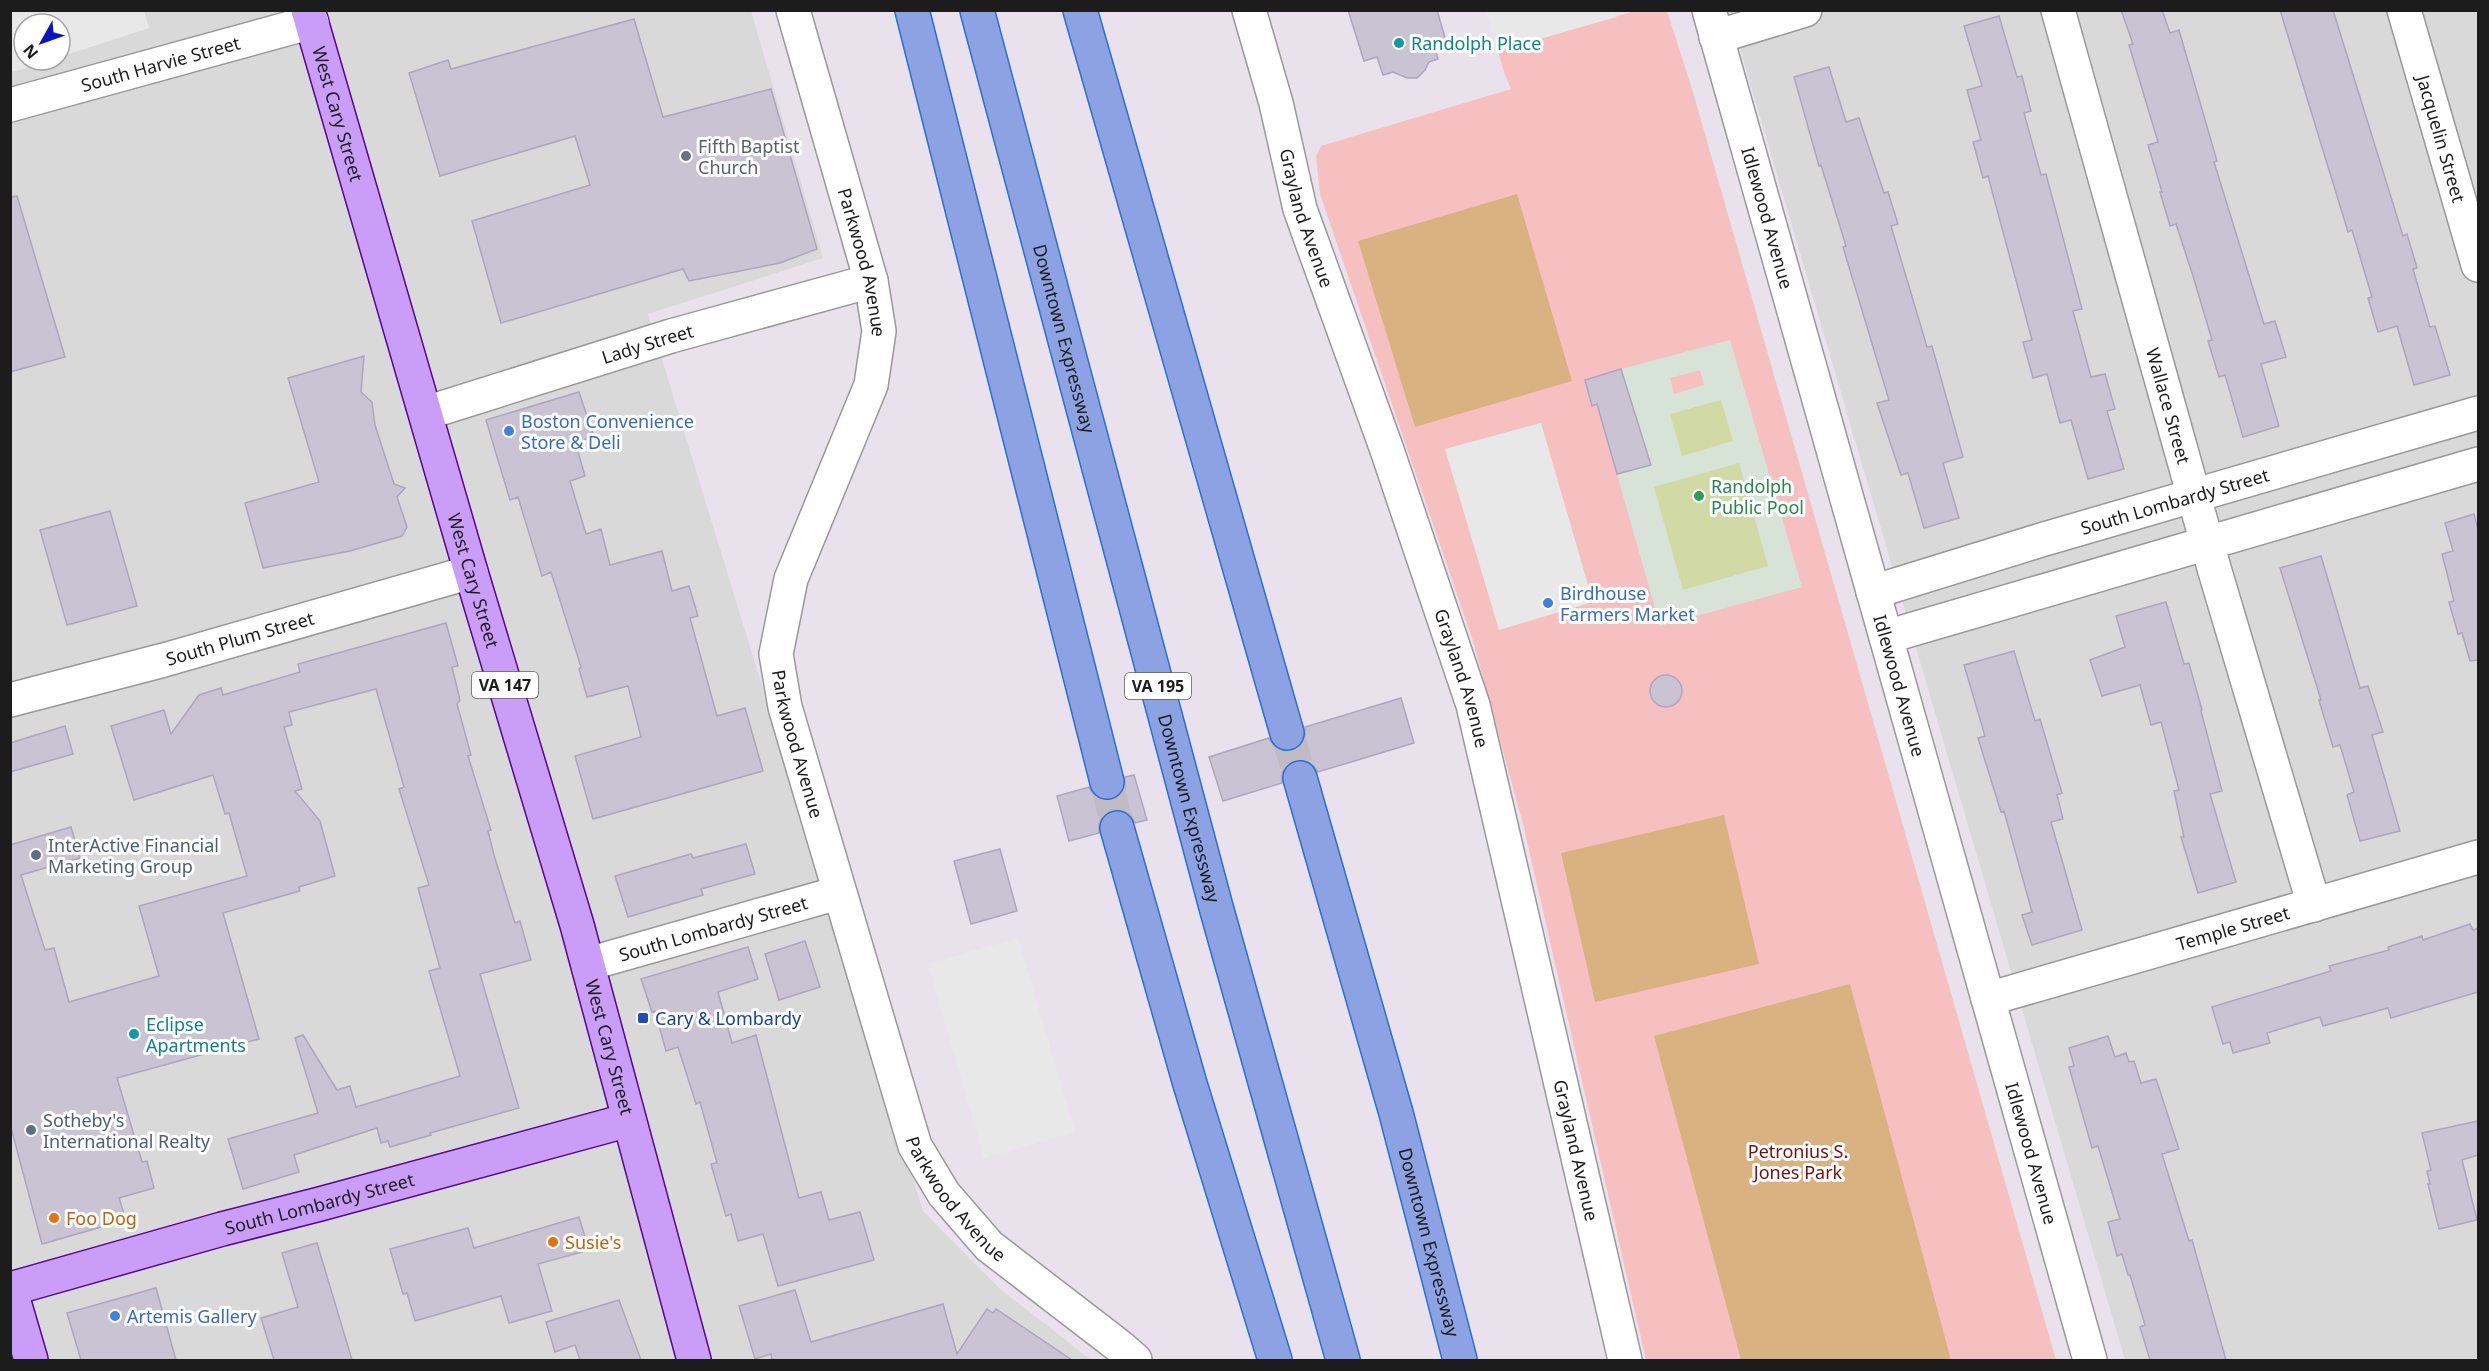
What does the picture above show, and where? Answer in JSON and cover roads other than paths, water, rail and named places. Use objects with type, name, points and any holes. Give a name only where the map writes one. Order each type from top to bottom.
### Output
[{"type":"highway","points":[[912,10],[1107,782]]},
{"type":"highway","name":"Downtown Expressway","points":[[977,10],[1216,907],[1343,1360]]},
{"type":"highway","points":[[1080,10],[1287,733]]},
{"type":"highway","name":"Downtown Expressway","points":[[1300,778],[1396,1113],[1460,1360]]},
{"type":"highway","points":[[1118,828],[1190,1084],[1275,1360]]},
{"type":"highway","points":[[1450,1319],[1468,1360]]},
{"type":"main road","name":"West Cary Street","points":[[310,16],[471,572],[588,964],[694,1360]]},
{"type":"main road","name":"South Lombardy Street","points":[[11,1288],[629,1120]]},
{"type":"main road","points":[[11,1288],[31,1360]]},
{"type":"street","name":"Parkwood Avenue","points":[[793,10],[871,281],[879,331],[871,385],[791,579],[776,654],[785,707],[838,893],[915,1146],[944,1194],[989,1246],[1135,1360]]},
{"type":"street","name":"Grayland Avenue","points":[[1249,10],[1276,103],[1300,209],[1387,450],[1473,705],[1625,1360]]},
{"type":"street","points":[[1712,24],[1805,10]]},
{"type":"street","name":"Wallace Street","points":[[2058,10],[2207,543],[2314,905]]},
{"type":"street","name":"Jacquelin Street","points":[[2404,10],[2478,266]]},
{"type":"street","name":"South Harvie Street","points":[[10,105],[310,16]]},
{"type":"street","name":"Idlewood Avenue","points":[[1712,24],[2090,1360]]},
{"type":"street","name":"Lady Street","points":[[426,413],[671,336],[871,281]]},
{"type":"street","name":"South Lombardy Street","points":[[1873,592],[2478,413]]},
{"type":"street","points":[[1886,637],[2478,464]]},
{"type":"street","name":"South Plum Street","points":[[10,700],[164,660],[471,572]]},
{"type":"street","name":"Temple Street","points":[[1988,999],[2478,857]]},
{"type":"street","name":"South Lombardy Street","points":[[588,964],[838,893]]},
{"type":"tunnel","points":[[1287,733],[1300,778]]},
{"type":"tunnel","points":[[1107,782],[1117,828]]},
{"type":"place","name":"Randolph Place","points":[[1399,43]]},
{"type":"place","name":"Fifth Baptist Church","points":[[686,156]]},
{"type":"place","name":"Boston Convenience Store & Deli","points":[[509,431]]},
{"type":"place","name":"Randolph Public Pool","points":[[1699,496]]},
{"type":"place","name":"Birdhouse Farmers Market","points":[[1548,603]]},
{"type":"place","name":"InterActive Financial Marketing Group","points":[[36,855]]},
{"type":"place","name":"Cary & Lombardy","points":[[643,1018]]},
{"type":"place","name":"Eclipse Apartments","points":[[134,1034]]},
{"type":"place","name":"Sotheby's International Realty","points":[[31,1130]]},
{"type":"place","name":"Foo Dog","points":[[54,1218]]},
{"type":"place","name":"Susie's","points":[[553,1242]]},
{"type":"place","name":"Artemis Gallery","points":[[115,1316]]},
{"type":"park label","name":"Petronius S. Jones Park","points":[[1798,1161]]}]
